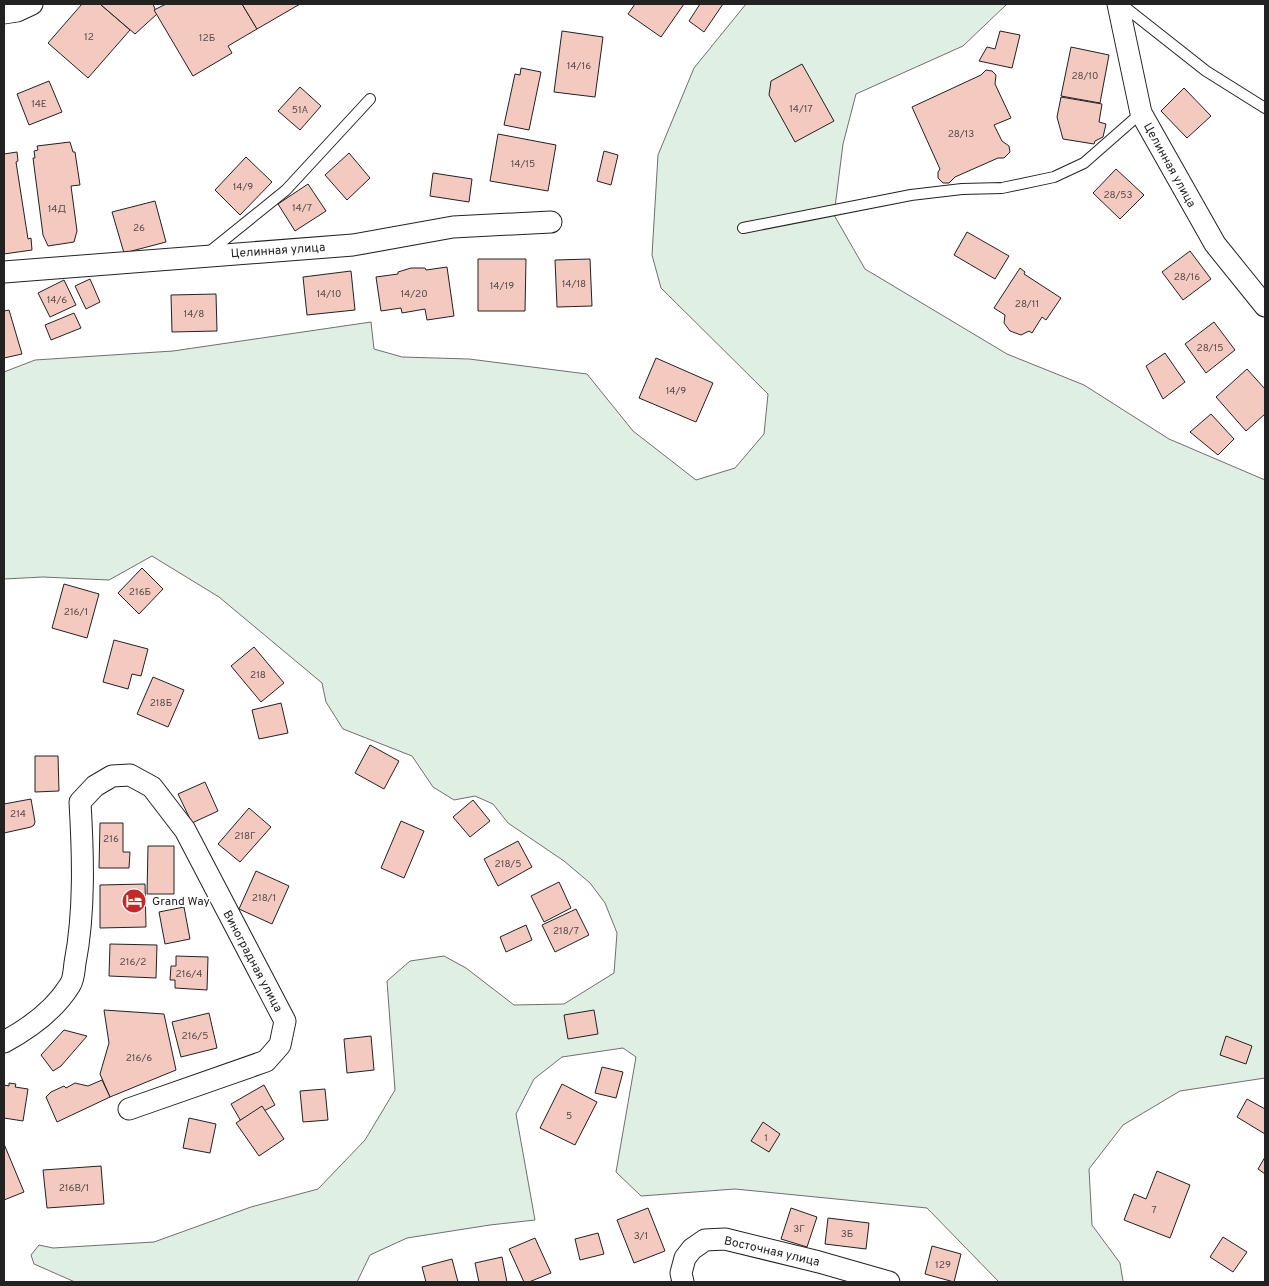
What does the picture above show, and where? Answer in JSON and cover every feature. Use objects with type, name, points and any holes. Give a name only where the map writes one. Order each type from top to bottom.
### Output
[{"type":"street","points":[[4,13],[17,12],[32,4]]},
{"type":"street","name":"Целинная улица","points":[[1119,4],[1142,113],[1214,244],[1265,306]]},
{"type":"street","name":"Целинная улица","points":[[4,272],[353,245],[454,227],[551,222]]},
{"type":"street","name":"Виноградная улица","points":[[4,1042],[29,1028],[54,1006],[72,984],[79,942],[83,846],[80,802],[95,786],[112,776],[130,776],[152,788],[185,830],[285,1021],[280,1045],[266,1061],[129,1109]]},
{"type":"street","name":"Восточная улица","points":[[683,1282],[681,1273],[684,1258],[692,1249],[706,1240],[726,1239],[889,1282]]},
{"type":"lane","points":[[1119,4],[1206,71],[1265,108]]},
{"type":"lane","points":[[206,255],[286,190],[370,99]]},
{"type":"lane","points":[[743,228],[911,196],[962,190],[1002,188],[1054,177],[1084,163],[1142,113]]},
{"type":"green space","points":[[746,4],[1007,4],[963,46],[856,94],[843,144],[834,215],[865,269],[1007,354],[1084,385],[1169,439],[1265,480],[1265,1078],[1180,1091],[1123,1125],[1089,1169],[1092,1225],[1120,1263],[1122,1282],[999,1282],[927,1208],[735,1189],[641,1196],[616,1172],[636,1057],[623,1048],[562,1057],[534,1079],[516,1114],[535,1220],[407,1238],[370,1255],[357,1282],[75,1282],[34,1264],[31,1255],[39,1245],[53,1248],[154,1242],[251,1207],[318,1189],[365,1140],[395,1090],[387,981],[410,961],[444,956],[466,968],[514,1005],[564,1004],[614,973],[617,933],[605,903],[590,883],[564,861],[508,823],[493,804],[475,796],[454,800],[433,787],[412,756],[343,729],[326,702],[322,683],[219,597],[152,556],[109,580],[43,577],[4,579],[4,372],[35,360],[173,351],[371,322],[374,349],[402,357],[469,359],[587,374],[633,431],[696,480],[735,468],[764,434],[768,394],[661,288],[652,255],[658,155],[694,68]]},
{"type":"building","points":[[82,4],[100,4],[130,30],[88,78],[48,43]]},
{"type":"building","points":[[100,4],[153,4],[157,14],[135,34]]},
{"type":"building","points":[[166,4],[242,4],[257,29],[228,46],[232,53],[193,76],[154,10]]},
{"type":"building","points":[[242,4],[300,4],[257,29]]},
{"type":"building","points":[[635,4],[684,4],[661,37],[628,14]]},
{"type":"building","points":[[700,4],[723,4],[704,32],[689,21]]},
{"type":"building","points":[[562,31],[603,37],[595,97],[554,92]]},
{"type":"building","points":[[1000,31],[1020,35],[1012,68],[979,61],[987,47],[995,49]]},
{"type":"building","points":[[1071,47],[1109,55],[1100,103],[1061,96]]},
{"type":"building","points":[[802,64],[834,121],[795,142],[769,95],[771,81]]},
{"type":"building","points":[[521,68],[541,72],[529,130],[504,125],[515,74],[520,75]]},
{"type":"building","points":[[986,70],[992,71],[996,75],[995,84],[1011,118],[994,125],[1002,141],[1009,146],[1010,152],[1004,158],[998,158],[955,177],[949,183],[943,183],[938,178],[940,169],[912,107],[981,75]]},
{"type":"building","points":[[49,81],[62,112],[29,125],[17,94]]},
{"type":"building","points":[[300,87],[321,106],[300,130],[278,111]]},
{"type":"building","points":[[1184,88],[1211,116],[1187,138],[1161,111]]},
{"type":"building","points":[[1061,97],[1102,104],[1099,122],[1106,124],[1103,137],[1095,141],[1094,144],[1063,139],[1057,117]]},
{"type":"building","points":[[498,134],[556,145],[548,191],[490,181]]},
{"type":"building","points":[[70,142],[73,152],[75,152],[80,185],[71,186],[77,231],[74,242],[48,246],[43,235],[33,158],[35,158],[34,151],[38,150],[37,146]]},
{"type":"building","points":[[604,151],[618,155],[611,185],[597,181]]},
{"type":"building","points":[[17,152],[18,161],[16,162],[28,239],[31,238],[32,250],[4,254],[4,154]]},
{"type":"building","points":[[349,153],[370,178],[347,200],[325,175]]},
{"type":"building","points":[[246,157],[272,182],[240,215],[215,190]]},
{"type":"building","points":[[1116,169],[1144,195],[1120,219],[1093,193]]},
{"type":"building","points":[[433,173],[472,179],[469,202],[430,196]]},
{"type":"building","points":[[308,184],[326,211],[295,231],[278,204]]},
{"type":"building","points":[[155,201],[166,242],[124,253],[112,212]]},
{"type":"building","points":[[967,232],[1009,256],[995,279],[954,255]]},
{"type":"building","points":[[1190,251],[1211,279],[1183,300],[1162,272]]},
{"type":"building","points":[[478,259],[526,259],[525,311],[478,311]]},
{"type":"building","points":[[590,259],[592,306],[557,307],[555,260]]},
{"type":"building","points":[[447,267],[454,316],[427,320],[425,309],[402,313],[401,308],[381,311],[376,277],[398,274],[398,272],[411,268],[425,268],[426,270]]},
{"type":"building","points":[[1020,268],[1025,272],[1024,274],[1061,298],[1046,320],[1042,317],[1032,333],[1029,331],[1021,335],[1010,331],[1004,323],[1005,315],[994,308]]},
{"type":"building","points":[[351,271],[355,310],[307,315],[303,277]]},
{"type":"building","points":[[90,279],[100,302],[86,309],[75,286]]},
{"type":"building","points":[[64,280],[76,305],[50,317],[38,293]]},
{"type":"building","points":[[216,294],[217,331],[172,332],[171,295]]},
{"type":"building","points":[[9,310],[22,354],[4,358],[4,311]]},
{"type":"building","points":[[74,313],[81,328],[51,340],[45,325]]},
{"type":"building","points":[[1214,322],[1235,350],[1206,373],[1185,344]]},
{"type":"building","points":[[1165,353],[1185,382],[1163,399],[1146,366]]},
{"type":"building","points":[[656,358],[713,383],[696,422],[639,398]]},
{"type":"building","points":[[1247,369],[1265,389],[1265,414],[1246,431],[1216,397]]},
{"type":"building","points":[[1211,414],[1234,439],[1218,455],[1190,432]]},
{"type":"building","points":[[142,568],[163,589],[139,614],[118,593]]},
{"type":"building","points":[[64,584],[99,594],[87,638],[52,628]]},
{"type":"building","points":[[114,640],[148,649],[141,676],[132,674],[128,689],[103,682]]},
{"type":"building","points":[[254,647],[284,683],[261,702],[231,666]]},
{"type":"building","points":[[153,677],[184,690],[168,727],[137,714]]},
{"type":"building","points":[[281,703],[288,733],[259,739],[252,710]]},
{"type":"building","points":[[370,745],[399,761],[384,789],[355,773]]},
{"type":"building","points":[[35,756],[58,756],[59,791],[35,792]]},
{"type":"building","points":[[205,782],[218,811],[192,823],[178,794]]},
{"type":"building","points":[[31,799],[34,825],[4,833],[4,804]]},
{"type":"building","points":[[473,800],[490,821],[470,837],[453,817]]},
{"type":"building","points":[[249,808],[271,827],[240,862],[218,844]]},
{"type":"building","points":[[401,821],[424,831],[404,878],[381,868]]},
{"type":"building","points":[[100,823],[123,823],[123,852],[130,852],[129,868],[99,868]]},
{"type":"building","points":[[518,841],[532,867],[498,886],[484,859]]},
{"type":"building","points":[[148,846],[174,846],[174,894],[147,894]]},
{"type":"building","points":[[256,871],[289,886],[272,924],[239,909]]},
{"type":"building","points":[[559,882],[571,908],[544,922],[531,896]]},
{"type":"building","points":[[145,884],[146,927],[100,928],[100,885]]},
{"type":"building","points":[[184,907],[190,939],[165,944],[159,912]]},
{"type":"building","points":[[576,909],[589,935],[555,952],[542,925]]},
{"type":"building","points":[[526,925],[532,940],[506,952],[500,937]]},
{"type":"building","points":[[110,944],[157,945],[156,978],[109,976]]},
{"type":"building","points":[[176,956],[208,957],[207,990],[175,988],[175,980],[170,980],[171,966],[176,966]]},
{"type":"building","points":[[104,1010],[164,1014],[176,1070],[110,1097],[100,1074],[109,1043]]},
{"type":"building","points":[[594,1010],[598,1034],[568,1039],[564,1015]]},
{"type":"building","points":[[209,1013],[217,1048],[181,1057],[172,1022]]},
{"type":"building","points":[[64,1030],[87,1036],[61,1066],[53,1071],[41,1055]]},
{"type":"building","points":[[371,1036],[374,1070],[347,1073],[344,1039]]},
{"type":"building","points":[[1226,1036],[1252,1046],[1246,1064],[1220,1055]]},
{"type":"building","points":[[602,1067],[623,1072],[616,1098],[595,1093]]},
{"type":"building","points":[[102,1080],[110,1097],[57,1122],[46,1097],[51,1092],[64,1086],[66,1088],[75,1083],[88,1086]]},
{"type":"building","points":[[9,1083],[16,1084],[15,1087],[28,1089],[23,1121],[4,1118],[4,1085],[9,1086]]},
{"type":"building","points":[[562,1084],[597,1102],[575,1145],[540,1128]]},
{"type":"building","points":[[264,1085],[275,1105],[242,1123],[231,1104]]},
{"type":"building","points":[[325,1089],[328,1120],[303,1122],[300,1091]]},
{"type":"building","points":[[1247,1099],[1265,1109],[1265,1134],[1237,1117]]},
{"type":"building","points":[[262,1106],[284,1139],[259,1156],[236,1123]]},
{"type":"building","points":[[189,1118],[216,1124],[210,1153],[183,1148]]},
{"type":"building","points":[[763,1122],[780,1134],[769,1152],[751,1141]]},
{"type":"building","points":[[4,1144],[24,1192],[4,1200]]},
{"type":"building","points":[[1265,1157],[1265,1174],[1258,1169]]},
{"type":"building","points":[[101,1166],[104,1204],[47,1208],[43,1170]]},
{"type":"building","points":[[1157,1171],[1190,1185],[1170,1238],[1124,1220],[1134,1194],[1146,1199]]},
{"type":"building","points":[[648,1208],[665,1251],[634,1263],[617,1220]]},
{"type":"building","points":[[791,1208],[817,1217],[807,1247],[781,1239]]},
{"type":"building","points":[[828,1218],[869,1223],[866,1249],[825,1244]]},
{"type":"building","points":[[598,1233],[604,1254],[580,1260],[575,1239]]},
{"type":"building","points":[[1223,1237],[1247,1252],[1233,1272],[1210,1257]]},
{"type":"building","points":[[535,1238],[551,1273],[529,1282],[524,1282],[509,1249]]},
{"type":"building","points":[[932,1246],[961,1254],[954,1282],[925,1274]]},
{"type":"building","points":[[502,1257],[507,1282],[479,1282],[475,1263]]},
{"type":"building","points":[[452,1259],[458,1282],[426,1282],[422,1267]]},
{"type":"place","name":"Grand Way","points":[[134,901]]}]
